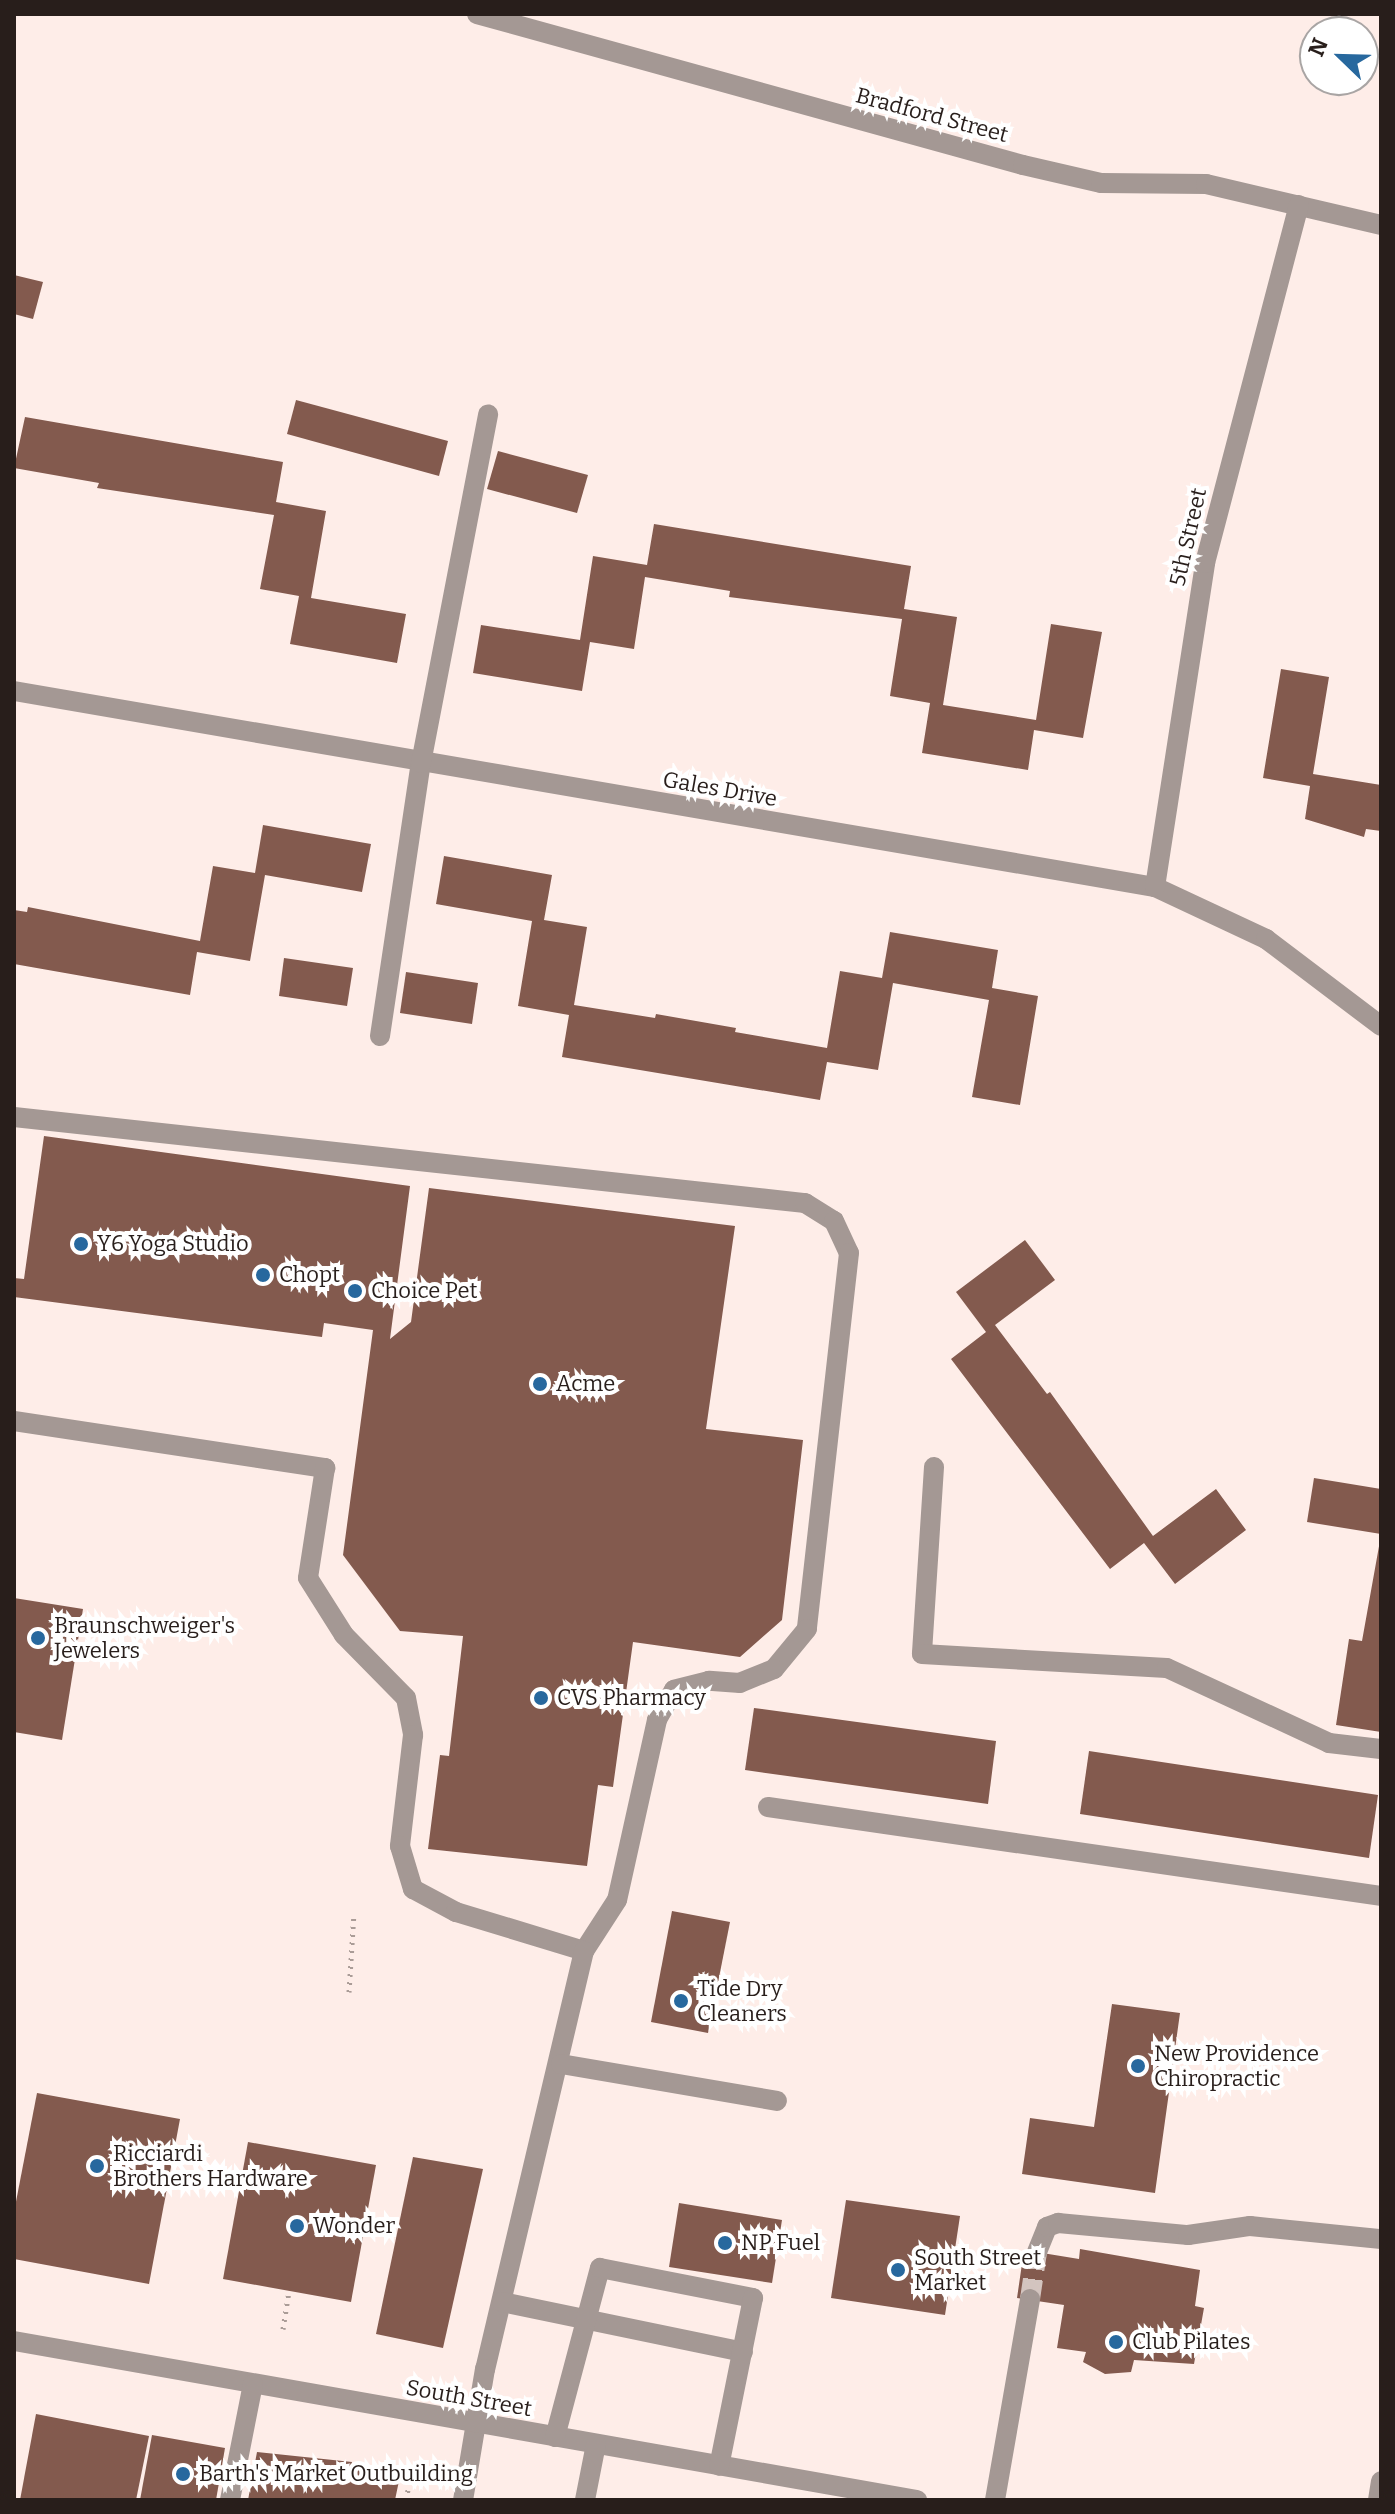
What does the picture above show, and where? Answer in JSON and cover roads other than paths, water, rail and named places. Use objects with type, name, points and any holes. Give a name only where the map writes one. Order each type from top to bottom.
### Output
[{"type":"street","name":"Bradford Street","points":[[477,14],[1075,177],[1101,183],[1206,184],[1381,225]]},
{"type":"street","name":"5th Street","points":[[1155,887],[1205,563],[1299,205]]},
{"type":"street","points":[[380,1036],[421,763],[488,414]]},
{"type":"street","name":"Gales Drive","points":[[14,691],[1155,887],[1266,939],[1381,1026]]},
{"type":"street","points":[[14,1117],[805,1203],[821,1209],[844,1235],[849,1253],[807,1629],[774,1669],[740,1683],[709,1681],[674,1690],[657,1720],[617,1900],[584,1951],[561,2064],[502,2302],[463,2500]]},
{"type":"street","points":[[14,1421],[325,1468],[308,1578],[344,1635],[406,1698],[413,1735],[400,1846],[413,1889],[456,1912],[584,1951]]},
{"type":"street","points":[[934,1467],[922,1654],[1167,1668],[1329,1743],[1381,1749]]},
{"type":"street","points":[[768,1807],[1381,1896]]},
{"type":"street","points":[[561,2064],[777,2101]]},
{"type":"street","points":[[1037,2252],[1047,2227],[1058,2223],[1095,2222],[1188,2235],[1250,2226],[1381,2239]]},
{"type":"street","points":[[555,2437],[600,2268],[753,2298],[719,2466]]},
{"type":"street","points":[[995,2500],[1030,2299]]},
{"type":"street","points":[[502,2302],[584,2322],[743,2352]]},
{"type":"street","name":"South Street","points":[[14,2341],[917,2500]]},
{"type":"street","points":[[230,2500],[253,2384]]},
{"type":"street","points":[[585,2500],[596,2444]]},
{"type":"street","points":[[1378,2500],[1381,2481]]},
{"type":"tunnel","points":[[1030,2299],[1037,2252]]},
{"type":"place","name":"Y6 Yoga Studio","points":[[81,1244]]},
{"type":"place","name":"Chopt","points":[[263,1275]]},
{"type":"place","name":"Choice Pet","points":[[355,1291]]},
{"type":"place","name":"Acme","points":[[540,1384]]},
{"type":"place","name":"Braunschweiger's Jewelers","points":[[38,1638]]},
{"type":"place","name":"CVS Pharmacy","points":[[541,1698]]},
{"type":"place","name":"Tide Dry Cleaners","points":[[681,2001]]},
{"type":"place","name":"New Providence Chiropractic","points":[[1138,2066]]},
{"type":"place","name":"Ricciardi Brothers Hardware","points":[[97,2166]]},
{"type":"place","name":"Wonder","points":[[297,2226]]},
{"type":"place","name":"NP Fuel","points":[[725,2243]]},
{"type":"place","name":"South Street Market","points":[[898,2270]]},
{"type":"place","name":"Club Pilates","points":[[1116,2342]]},
{"type":"place","name":"Barth's Market Outbuilding","points":[[183,2474]]}]
